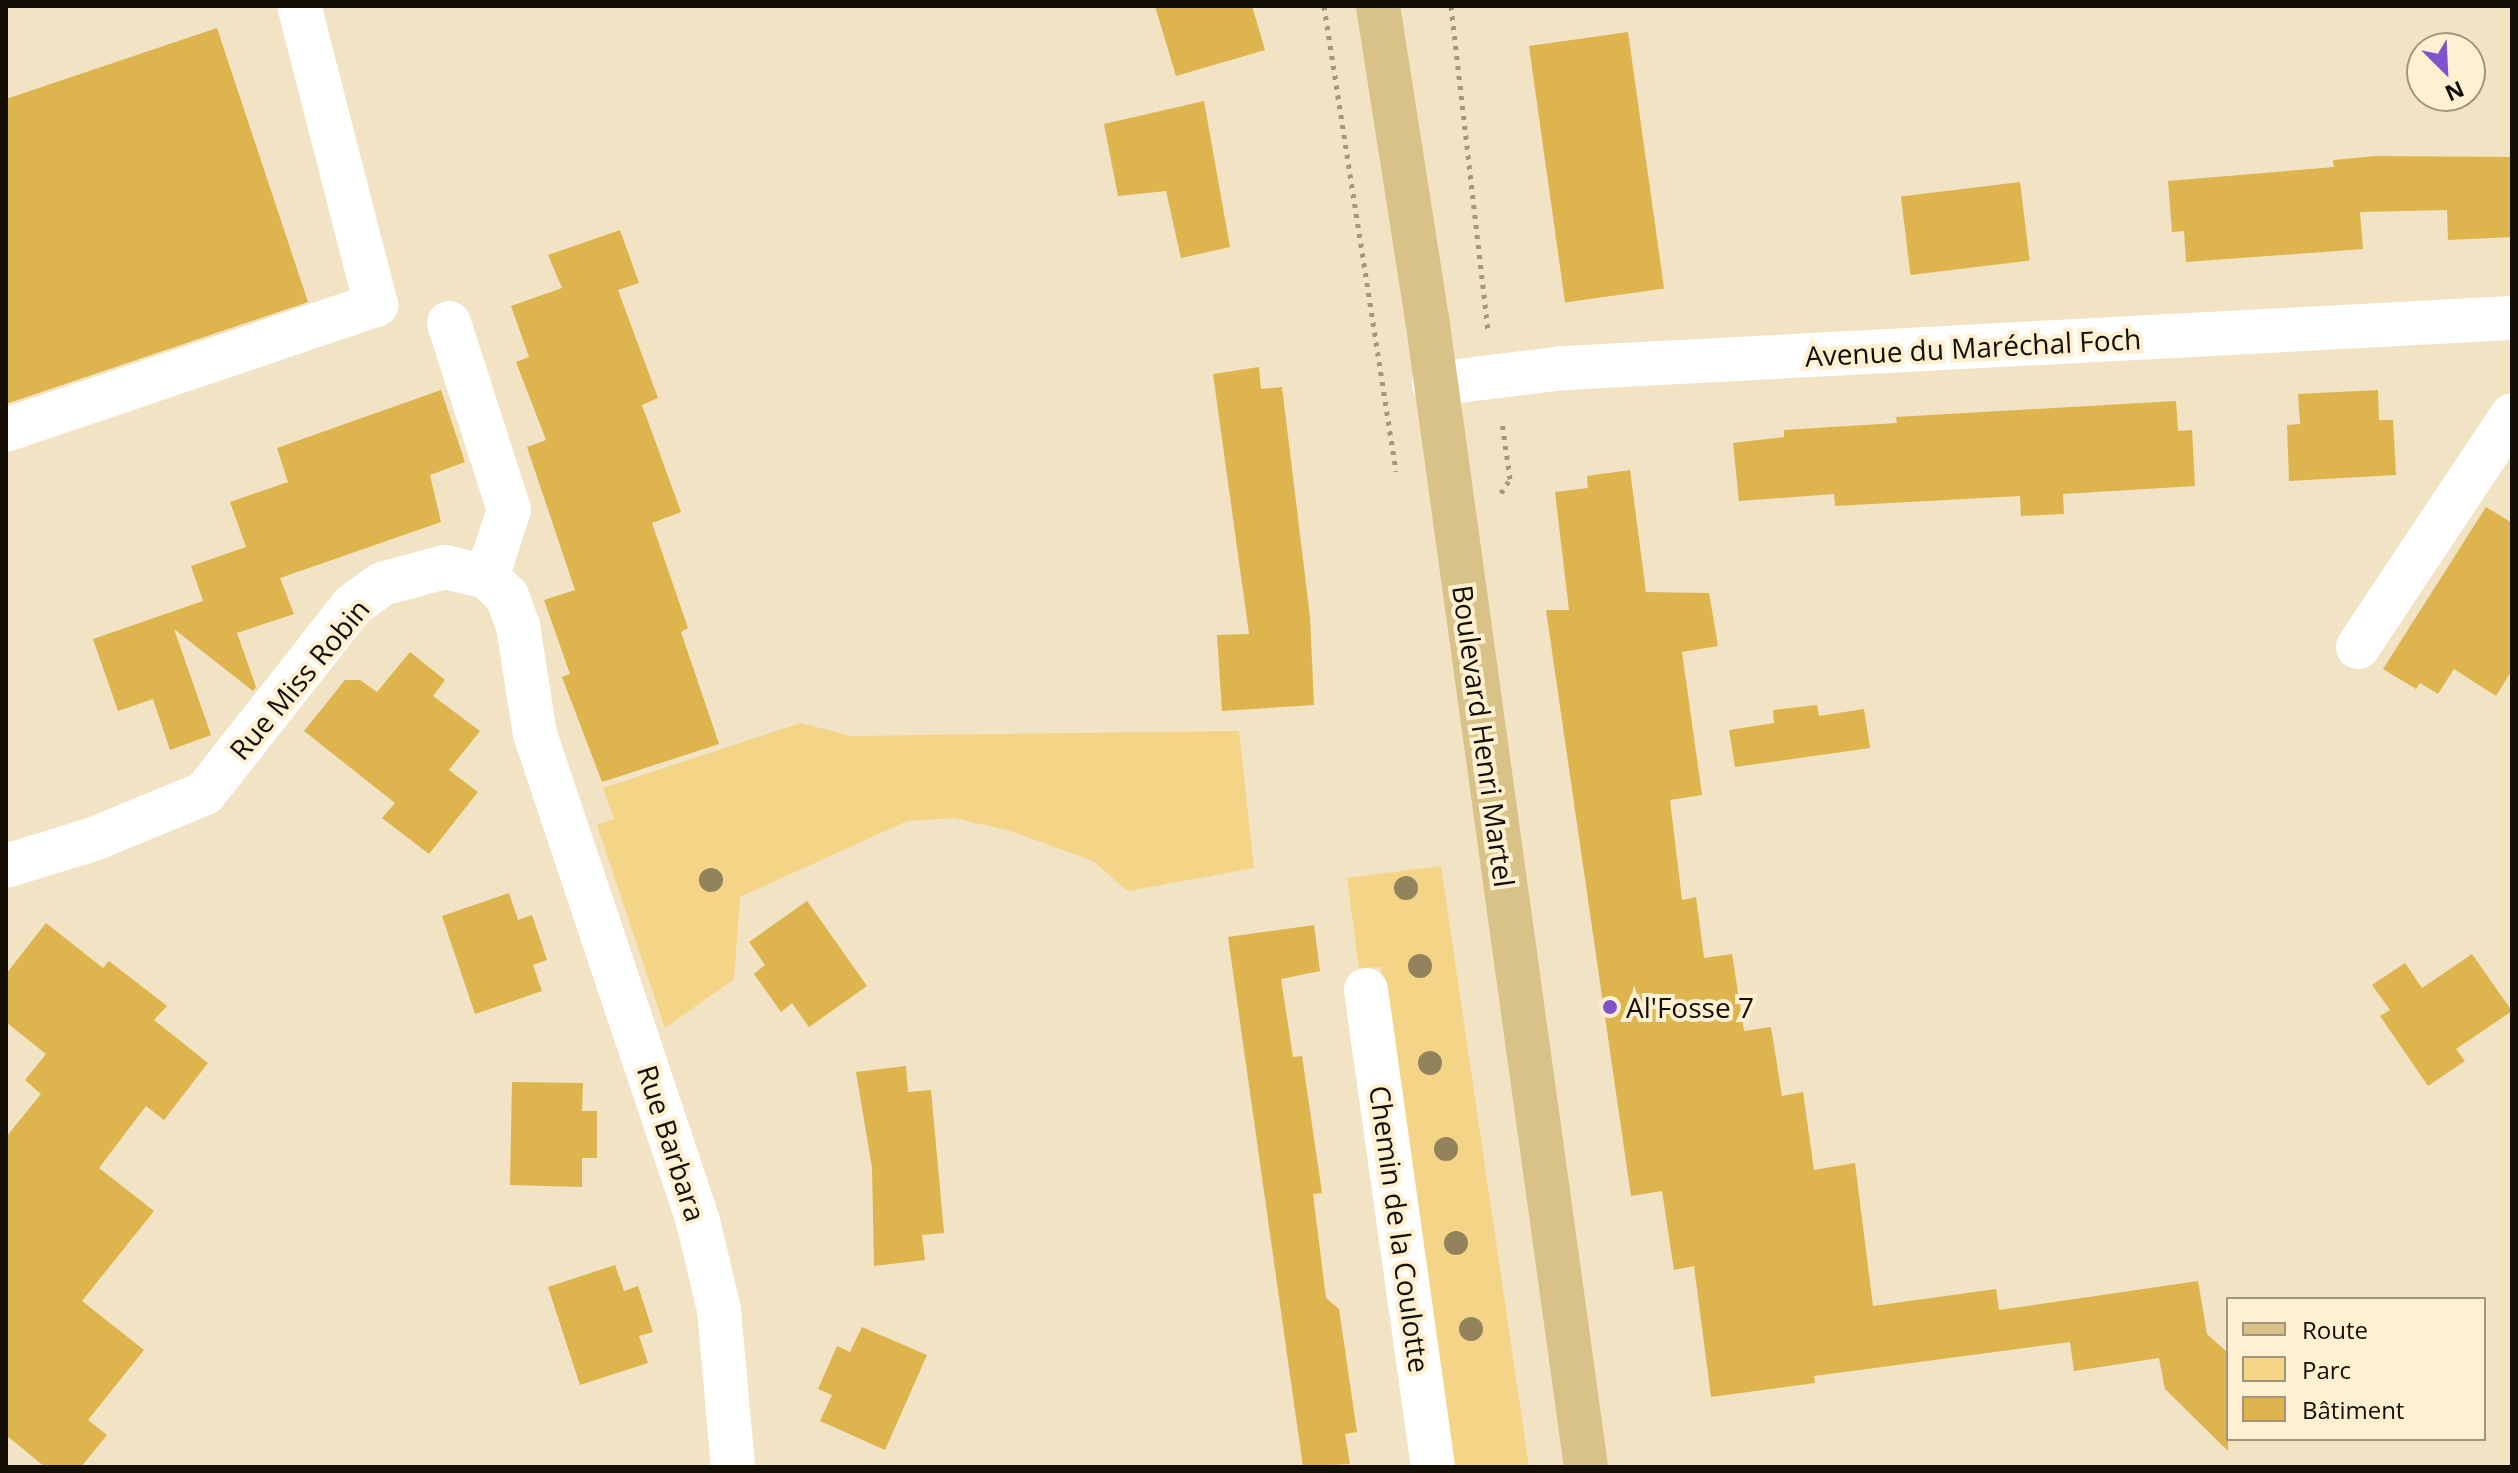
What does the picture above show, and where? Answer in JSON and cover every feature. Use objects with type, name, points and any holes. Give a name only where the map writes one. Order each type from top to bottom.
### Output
[{"type":"main road","name":"Boulevard Henri Martel","points":[[1378,6],[1458,549],[1586,1467]]},
{"type":"street","points":[[6,430],[376,305],[299,6]]},
{"type":"street","name":"Avenue du Maréchal Foch","points":[[1434,384],[1565,368],[2512,318]]},
{"type":"street","points":[[449,323],[509,510],[487,577]]},
{"type":"street","points":[[2358,647],[2512,415]]},
{"type":"street","name":"Rue Miss Robin","points":[[6,866],[94,839],[205,793],[353,605],[382,584],[445,567],[487,577]]},
{"type":"street","name":"Rue Barbara","points":[[487,577],[507,596],[518,626],[535,734],[698,1221],[719,1310],[733,1467]]},
{"type":"street","name":"Chemin de la Coulotte","points":[[1366,990],[1433,1467]]},
{"type":"path","points":[[1451,6],[1467,176],[1510,479],[1458,549]]},
{"type":"green space","points":[[801,723],[851,736],[1239,731],[1254,868],[1128,891],[1093,861],[1008,830],[953,818],[907,821],[740,897],[734,979],[665,1028],[597,825],[614,819],[603,788]]},
{"type":"green space","points":[[1441,866],[1529,1467],[1451,1467],[1381,967],[1359,968],[1347,878]]},
{"type":"building","points":[[1155,6],[1252,6],[1265,50],[1176,76]]},
{"type":"building","points":[[217,28],[308,302],[6,404],[6,99]]},
{"type":"building","points":[[1628,32],[1664,288],[1565,302],[1529,46]]},
{"type":"building","points":[[1204,101],[1230,247],[1181,258],[1166,191],[1118,196],[1104,124]]},
{"type":"building","points":[[2376,156],[2512,157],[2512,237],[2448,240],[2447,210],[2360,212],[2363,249],[2186,262],[2184,231],[2172,232],[2168,181],[2334,167],[2333,160]]},
{"type":"building","points":[[2020,182],[2030,260],[1911,275],[1901,197]]},
{"type":"building","points":[[620,230],[639,283],[618,290],[658,398],[642,405],[681,512],[652,523],[688,628],[681,632],[719,744],[602,782],[562,677],[570,674],[544,600],[575,590],[527,447],[546,440],[516,362],[529,357],[511,306],[562,288],[548,255]]},
{"type":"building","points":[[1259,367],[1261,389],[1282,387],[1310,617],[1314,705],[1222,711],[1217,635],[1249,634],[1213,374]]},
{"type":"building","points":[[441,390],[465,462],[430,475],[441,522],[280,578],[294,614],[237,633],[256,687],[253,691],[174,629],[211,735],[170,750],[153,699],[118,711],[93,639],[203,601],[191,566],[246,547],[230,502],[288,482],[277,448]]},
{"type":"building","points":[[2378,390],[2379,420],[2393,420],[2396,475],[2289,481],[2287,425],[2300,424],[2298,394]]},
{"type":"building","points":[[2176,401],[2178,431],[2192,430],[2195,486],[2063,494],[2064,514],[2021,516],[2020,496],[1835,506],[1834,494],[1739,501],[1733,443],[1784,437],[1784,430],[1897,423],[1896,417]]},
{"type":"building","points":[[1630,470],[1646,592],[1709,593],[1718,646],[1682,652],[1702,795],[1670,800],[1682,900],[1696,897],[1704,958],[1732,954],[1744,1031],[1771,1027],[1782,1096],[1803,1092],[1814,1170],[1855,1163],[1873,1306],[1996,1289],[1999,1310],[2198,1281],[2207,1334],[2226,1351],[2228,1451],[2165,1389],[2159,1358],[2074,1371],[2070,1342],[1814,1376],[1815,1383],[1711,1397],[1694,1266],[1674,1270],[1662,1191],[1631,1196],[1546,610],[1569,610],[1555,492],[1588,488],[1587,476]]},
{"type":"building","points":[[2486,507],[2512,523],[2512,670],[2496,696],[2454,669],[2438,694],[2420,683],[2416,689],[2383,669]]},
{"type":"building","points":[[410,652],[445,680],[433,696],[480,731],[449,770],[478,792],[429,854],[382,818],[395,803],[304,731],[345,680],[360,680],[377,692]]},
{"type":"building","points":[[1817,705],[1819,716],[1864,709],[1870,748],[1735,767],[1729,730],[1774,723],[1773,710]]},
{"type":"building","points":[[509,893],[518,920],[532,915],[547,960],[533,965],[542,991],[475,1014],[442,916]]},
{"type":"building","points":[[807,901],[867,986],[809,1027],[792,1003],[781,1012],[754,974],[765,965],[749,942]]},
{"type":"building","points":[[46,923],[103,968],[109,961],[167,1006],[154,1020],[208,1063],[164,1120],[146,1106],[99,1168],[154,1211],[82,1301],[144,1350],[88,1420],[107,1435],[81,1467],[45,1467],[6,1435],[6,1137],[41,1094],[25,1080],[46,1054],[6,1022],[6,974]]},
{"type":"building","points":[[1314,925],[1320,971],[1281,979],[1293,1057],[1302,1056],[1322,1193],[1313,1194],[1326,1298],[1339,1309],[1357,1432],[1345,1434],[1350,1464],[1303,1467],[1228,937]]},
{"type":"building","points":[[2472,954],[2512,1011],[2456,1049],[2465,1061],[2428,1086],[2380,1016],[2390,1010],[2372,985],[2405,963],[2422,988]]},
{"type":"building","points":[[906,1066],[908,1092],[931,1090],[944,1233],[922,1235],[925,1260],[874,1266],[872,1168],[856,1072]]},
{"type":"building","points":[[512,1082],[583,1083],[582,1111],[597,1111],[597,1158],[582,1158],[582,1187],[510,1185]]},
{"type":"building","points":[[615,1265],[624,1291],[638,1286],[653,1332],[639,1336],[648,1363],[580,1385],[548,1287]]},
{"type":"building","points":[[862,1327],[927,1355],[885,1450],[820,1421],[832,1395],[818,1389],[837,1346],[850,1352]]},
{"type":"place","name":"Al'Fosse 7","points":[[1610,1007]]}]
